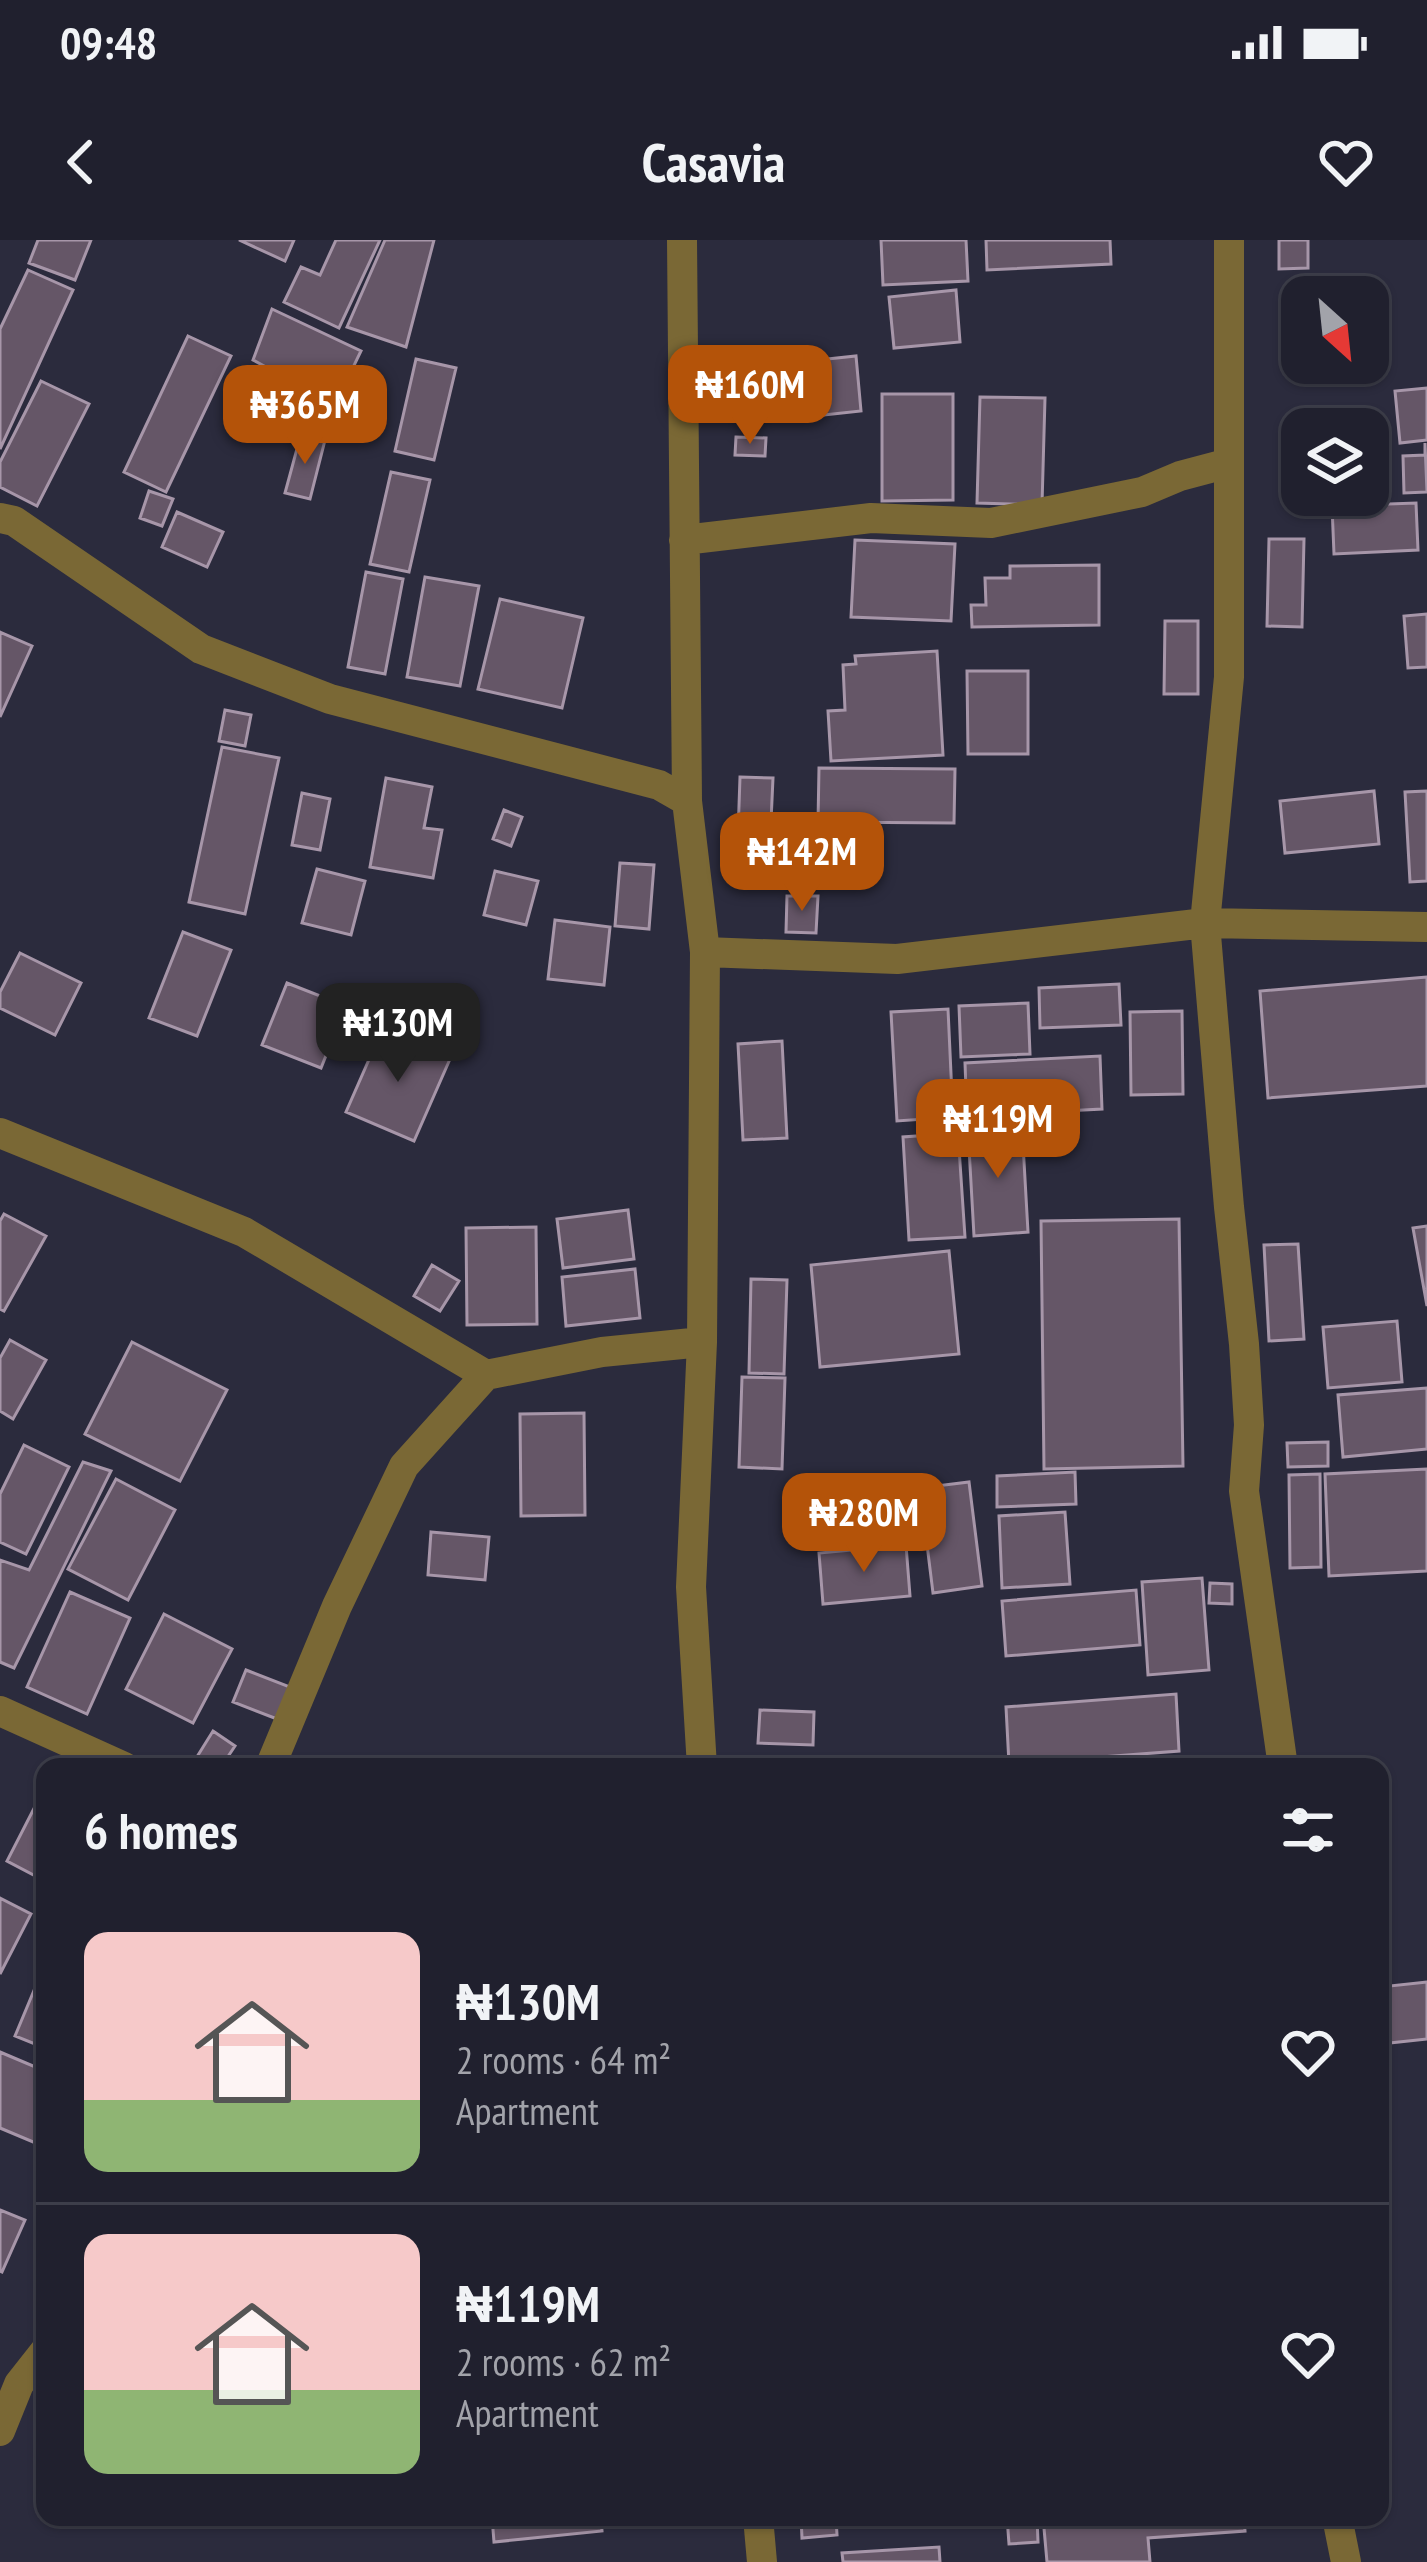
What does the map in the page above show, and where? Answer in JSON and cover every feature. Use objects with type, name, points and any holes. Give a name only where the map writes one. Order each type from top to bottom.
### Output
[{"type":"street","points":[[682,240],[687,801],[705,952],[702,1342],[692,1587],[702,1758]]},
{"type":"street","points":[[1229,240],[1228,677],[1205,923],[1244,1344],[1249,1425],[1244,1491],[1282,1758]]},
{"type":"street","points":[[684,540],[871,518],[991,524],[1142,492],[1228,463]]},
{"type":"street","points":[[0,518],[14,521],[201,649],[330,699],[659,785],[687,801]]},
{"type":"street","points":[[705,952],[897,959],[1205,923],[1427,927]]},
{"type":"street","points":[[0,1133],[244,1232],[486,1375]]},
{"type":"street","points":[[274,1758],[337,1606],[404,1466],[486,1375],[602,1352],[702,1342]]},
{"type":"street","points":[[0,1711],[104,1758]]},
{"type":"street","points":[[0,2431],[19,2384],[36,2362]]},
{"type":"street","points":[[759,2526],[762,2562]]},
{"type":"street","points":[[1339,2526],[1346,2562]]},
{"type":"building","points":[[38,240],[91,240],[75,280],[29,263]]},
{"type":"building","points":[[239,240],[294,240],[285,261]]},
{"type":"building","points":[[336,240],[380,240],[339,328],[284,302],[301,267],[320,275]]},
{"type":"building","points":[[385,240],[434,240],[406,347],[347,327]]},
{"type":"building","points":[[881,240],[966,240],[968,281],[883,285]]},
{"type":"building","points":[[986,240],[1110,240],[1111,264],[987,270]]},
{"type":"building","points":[[1279,240],[1308,240],[1308,268],[1279,269]]},
{"type":"building","points":[[28,270],[73,290],[0,449],[0,329]]},
{"type":"building","points":[[956,290],[960,342],[894,348],[889,297]]},
{"type":"building","points":[[272,309],[361,351],[335,405],[253,360]]},
{"type":"building","points":[[188,336],[231,356],[166,492],[124,472]]},
{"type":"building","points":[[856,356],[861,411],[777,420],[771,365]]},
{"type":"building","points":[[416,359],[456,368],[434,460],[395,451]]},
{"type":"building","points":[[41,381],[89,404],[37,506],[0,487],[0,462]]},
{"type":"building","points":[[1427,388],[1427,440],[1400,443],[1395,391]]},
{"type":"building","points":[[882,394],[953,394],[953,500],[882,501]]},
{"type":"building","points":[[980,397],[1045,398],[1042,505],[977,503]]},
{"type":"building","points":[[736,398],[772,398],[773,419],[736,420]]},
{"type":"building","points":[[301,434],[325,440],[310,499],[285,493]]},
{"type":"building","points":[[736,437],[766,438],[765,456],[735,455]]},
{"type":"building","points":[[1425,443],[1427,492],[1404,493],[1403,456],[1425,455]]},
{"type":"building","points":[[391,472],[430,480],[409,572],[370,564]]},
{"type":"building","points":[[149,491],[173,499],[162,526],[140,518]]},
{"type":"building","points":[[1416,503],[1418,550],[1334,554],[1332,516],[1389,516],[1389,504]]},
{"type":"building","points":[[177,512],[223,532],[207,567],[162,547]]},
{"type":"building","points":[[1269,539],[1304,539],[1302,627],[1267,626]]},
{"type":"building","points":[[855,540],[955,544],[951,621],[851,617]]},
{"type":"building","points":[[1099,565],[1099,625],[972,627],[971,605],[986,605],[985,578],[1010,578],[1010,566]]},
{"type":"building","points":[[366,572],[403,579],[385,674],[348,667]]},
{"type":"building","points":[[425,577],[479,586],[460,686],[407,677]]},
{"type":"building","points":[[500,599],[583,618],[562,708],[478,689]]},
{"type":"building","points":[[1427,614],[1427,667],[1408,668],[1404,616]]},
{"type":"building","points":[[1165,621],[1198,621],[1198,694],[1164,694]]},
{"type":"building","points":[[0,632],[32,646],[0,717]]},
{"type":"building","points":[[937,651],[943,755],[831,761],[828,711],[845,710],[843,665],[856,664],[855,656]]},
{"type":"building","points":[[967,671],[1028,671],[1028,754],[968,754]]},
{"type":"building","points":[[225,710],[251,715],[245,746],[219,741]]},
{"type":"building","points":[[222,747],[279,758],[245,914],[189,902]]},
{"type":"building","points":[[819,768],[955,769],[954,823],[818,822]]},
{"type":"building","points":[[740,777],[773,778],[769,865],[737,864]]},
{"type":"building","points":[[386,778],[432,787],[424,828],[442,830],[433,878],[370,867]]},
{"type":"building","points":[[1374,791],[1379,844],[1285,853],[1280,801]]},
{"type":"building","points":[[1427,791],[1427,881],[1410,882],[1405,792]]},
{"type":"building","points":[[302,793],[330,799],[320,850],[292,845]]},
{"type":"building","points":[[504,810],[522,817],[511,846],[493,839]]},
{"type":"building","points":[[620,863],[654,865],[649,929],[615,926]]},
{"type":"building","points":[[317,869],[365,881],[351,935],[302,923]]},
{"type":"building","points":[[495,871],[538,881],[526,925],[484,915]]},
{"type":"building","points":[[787,896],[818,896],[816,933],[786,932]]},
{"type":"building","points":[[555,920],[610,927],[604,985],[548,979]]},
{"type":"building","points":[[183,932],[231,950],[197,1036],[149,1018]]},
{"type":"building","points":[[20,953],[81,983],[55,1035],[0,1008],[0,992]]},
{"type":"building","points":[[1427,977],[1427,1086],[1268,1098],[1260,991]]},
{"type":"building","points":[[287,983],[346,1006],[321,1068],[262,1045]]},
{"type":"building","points":[[1119,984],[1121,1025],[1040,1028],[1039,988]]},
{"type":"building","points":[[1028,1003],[1030,1054],[961,1057],[959,1006]]},
{"type":"building","points":[[948,1009],[953,1117],[897,1121],[891,1012]]},
{"type":"building","points":[[1182,1011],[1183,1094],[1131,1095],[1130,1012]]},
{"type":"building","points":[[382,1030],[450,1059],[414,1141],[346,1112]]},
{"type":"building","points":[[782,1041],[787,1138],[743,1140],[738,1044]]},
{"type":"building","points":[[1100,1056],[1102,1109],[967,1116],[965,1063]]},
{"type":"building","points":[[1022,1126],[1028,1232],[974,1236],[968,1130]]},
{"type":"building","points":[[958,1133],[965,1237],[909,1240],[903,1137]]},
{"type":"building","points":[[628,1210],[634,1259],[563,1268],[557,1219]]},
{"type":"building","points":[[4,1214],[46,1236],[4,1311],[0,1309],[0,1221]]},
{"type":"building","points":[[1179,1219],[1183,1466],[1044,1469],[1041,1221]]},
{"type":"building","points":[[1427,1226],[1427,1306],[1413,1228]]},
{"type":"building","points":[[536,1227],[537,1324],[467,1325],[466,1228]]},
{"type":"building","points":[[1298,1244],[1304,1339],[1269,1341],[1264,1245]]},
{"type":"building","points":[[949,1251],[959,1354],[820,1367],[811,1265]]},
{"type":"building","points":[[432,1265],[459,1281],[440,1311],[414,1296]]},
{"type":"building","points":[[635,1269],[640,1318],[566,1326],[562,1277]]},
{"type":"building","points":[[751,1279],[787,1280],[784,1374],[749,1373]]},
{"type":"building","points":[[1397,1321],[1402,1382],[1328,1388],[1323,1327]]},
{"type":"building","points":[[10,1340],[46,1360],[13,1419],[0,1411],[0,1358]]},
{"type":"building","points":[[132,1342],[227,1390],[180,1481],[85,1434]]},
{"type":"building","points":[[742,1377],[785,1378],[782,1469],[739,1467]]},
{"type":"building","points":[[1427,1388],[1427,1449],[1343,1457],[1338,1395]]},
{"type":"building","points":[[584,1413],[585,1515],[521,1516],[520,1414]]},
{"type":"building","points":[[1328,1442],[1328,1466],[1288,1467],[1287,1443]]},
{"type":"building","points":[[24,1445],[69,1467],[26,1554],[0,1542],[0,1494]]},
{"type":"building","points":[[83,1462],[111,1471],[14,1668],[0,1662],[0,1560],[29,1570]]},
{"type":"building","points":[[1427,1469],[1427,1571],[1329,1576],[1325,1474]]},
{"type":"building","points":[[1075,1472],[1076,1504],[997,1507],[997,1476]]},
{"type":"building","points":[[1320,1474],[1321,1567],[1290,1568],[1289,1475]]},
{"type":"building","points":[[116,1479],[175,1510],[128,1600],[68,1569]]},
{"type":"building","points":[[969,1482],[982,1586],[933,1593],[920,1488]]},
{"type":"building","points":[[901,1486],[904,1539],[819,1545],[815,1491]]},
{"type":"building","points":[[1065,1512],[1070,1584],[1002,1588],[999,1516]]},
{"type":"building","points":[[431,1532],[489,1537],[485,1580],[428,1575]]},
{"type":"building","points":[[906,1545],[910,1596],[823,1604],[819,1553]]},
{"type":"building","points":[[1202,1578],[1209,1670],[1148,1675],[1142,1582]]},
{"type":"building","points":[[1210,1583],[1232,1584],[1232,1604],[1209,1603]]},
{"type":"building","points":[[1136,1590],[1140,1645],[1006,1656],[1002,1601]]},
{"type":"building","points":[[70,1592],[130,1618],[87,1714],[27,1687]]},
{"type":"building","points":[[164,1614],[232,1649],[193,1723],[126,1689]]},
{"type":"building","points":[[246,1670],[290,1687],[277,1719],[233,1702]]},
{"type":"building","points":[[1176,1694],[1179,1751],[1009,1758],[1006,1707]]},
{"type":"building","points":[[760,1710],[814,1712],[813,1745],[758,1743]]},
{"type":"building","points":[[213,1731],[235,1746],[227,1758],[196,1758]]},
{"type":"building","points":[[36,1805],[36,1876],[7,1861]]},
{"type":"building","points":[[0,1898],[31,1914],[0,1974]]},
{"type":"building","points":[[1427,1982],[1427,2039],[1389,2043],[1389,1986]]},
{"type":"building","points":[[36,1986],[36,2044],[15,2036]]},
{"type":"building","points":[[0,2052],[36,2067],[36,2143],[0,2128]]},
{"type":"building","points":[[0,2210],[25,2220],[2,2272],[0,2271]]},
{"type":"building","points":[[493,2526],[602,2526],[602,2531],[494,2542]]},
{"type":"building","points":[[801,2526],[836,2526],[837,2535],[802,2538]]},
{"type":"building","points":[[1008,2526],[1037,2526],[1038,2542],[1009,2544]]},
{"type":"building","points":[[1044,2526],[1245,2526],[1245,2531],[1148,2538],[1150,2562],[1047,2562]]},
{"type":"building","points":[[939,2547],[940,2562],[843,2562],[842,2553]]}]
